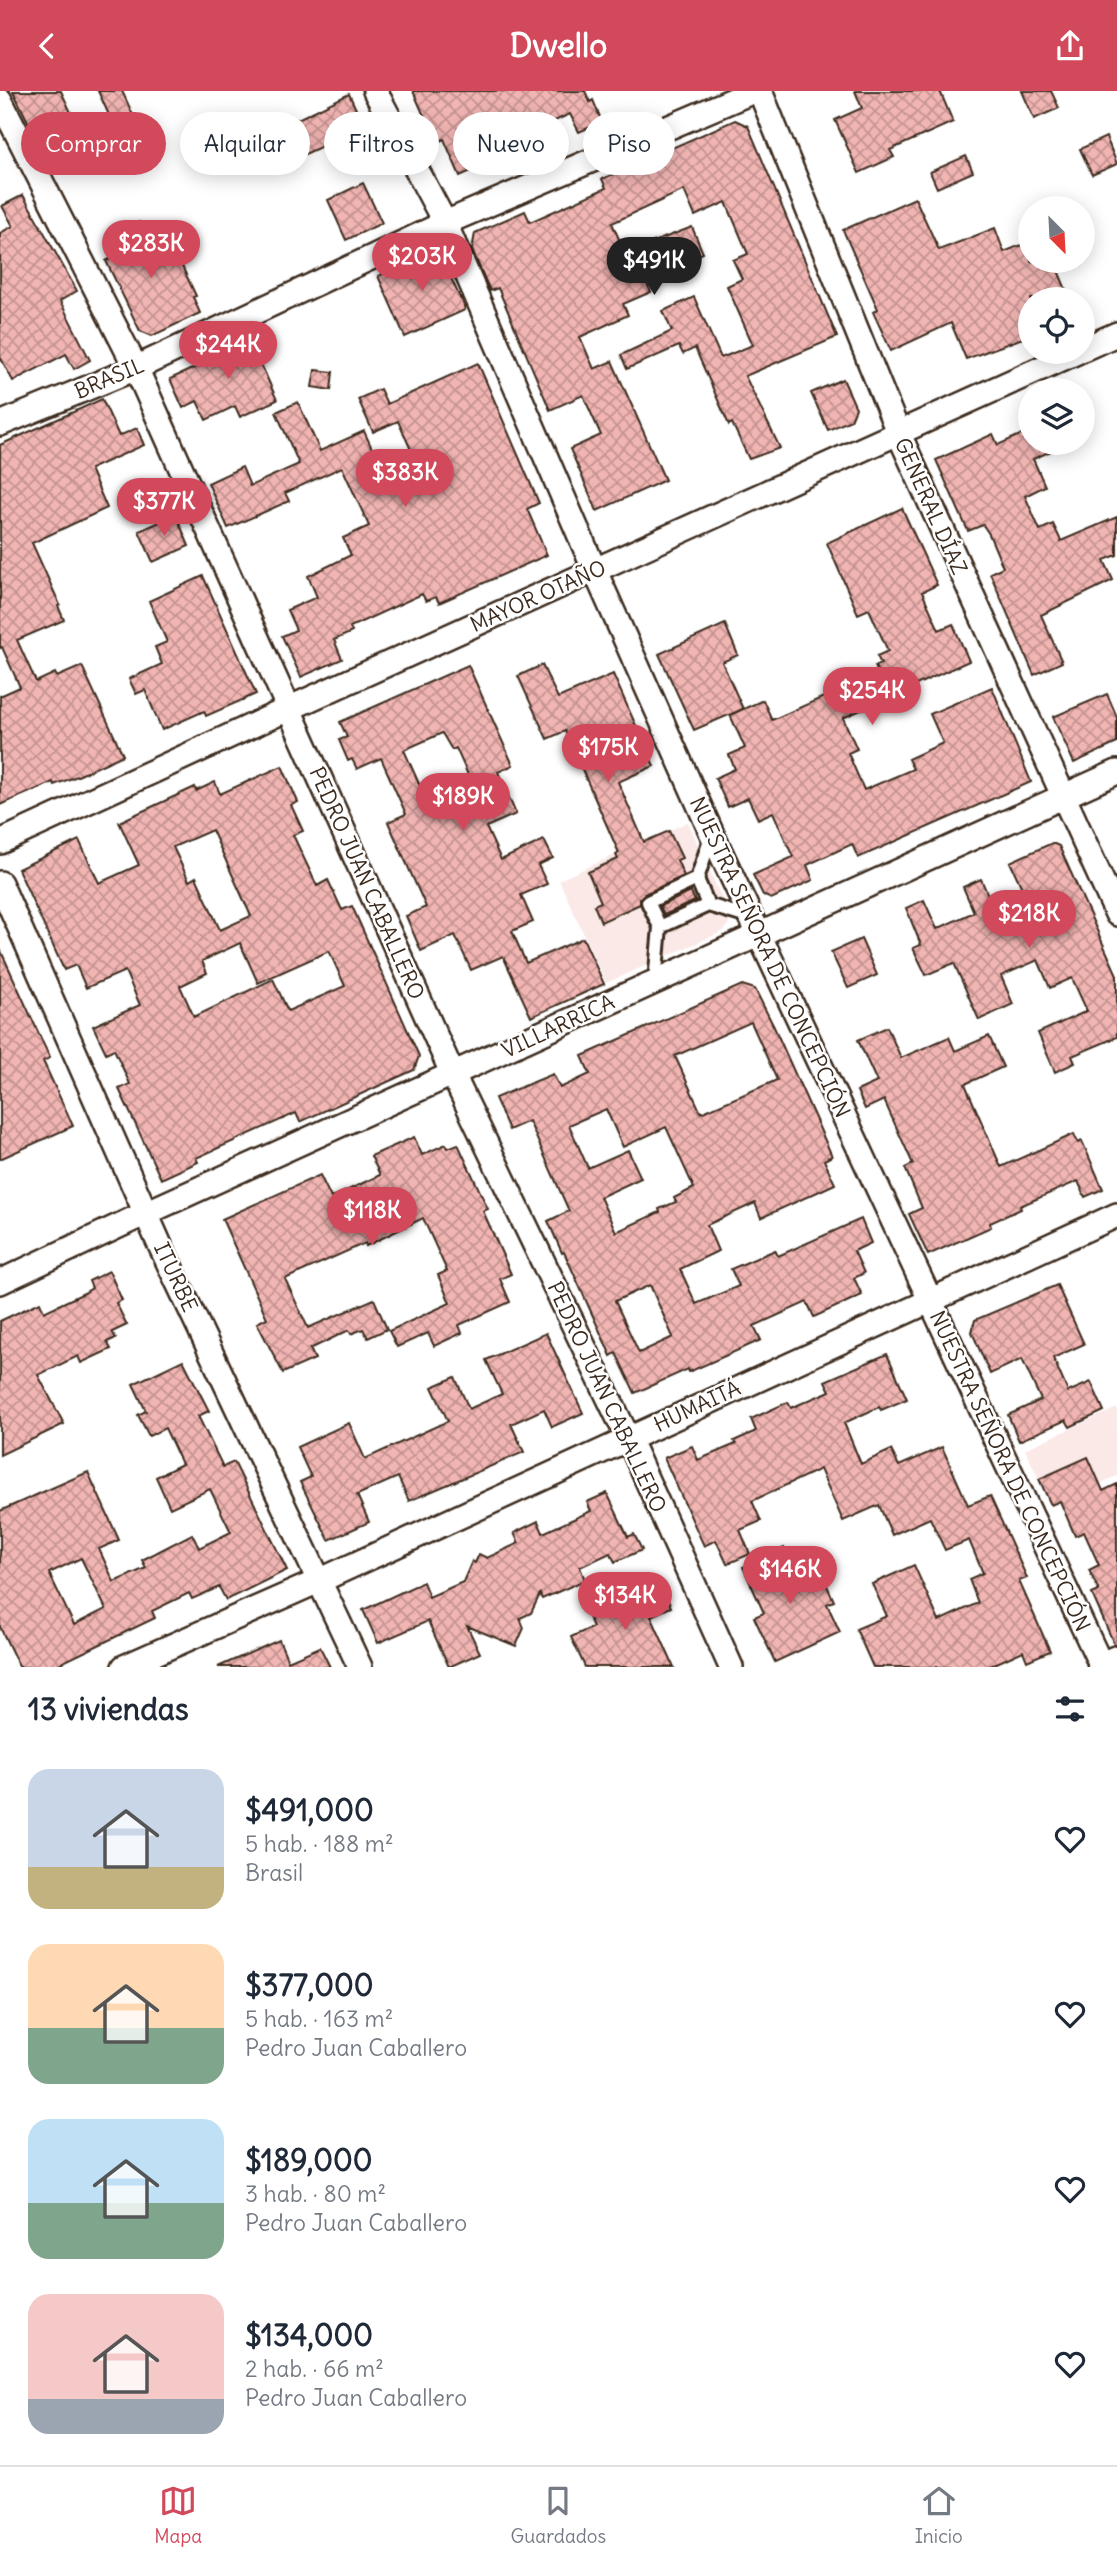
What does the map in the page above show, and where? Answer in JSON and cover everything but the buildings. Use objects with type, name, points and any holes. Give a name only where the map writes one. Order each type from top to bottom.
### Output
[{"type":"street","name":"NUESTRA SEÑORA DE CONCEPCIÓN","points":[[375,91],[445,223],[594,571],[712,834],[1103,1667]]},
{"type":"street","name":"BRASIL","points":[[0,425],[136,368],[445,223],[754,91]]},
{"type":"street","name":"GENERAL DÍAZ","points":[[760,91],[898,432],[1117,915]]},
{"type":"street","name":"PEDRO JUAN CABALLERO","points":[[0,100],[136,368],[453,1075],[628,1438],[732,1667]]},
{"type":"street","points":[[1095,344],[1117,334]]},
{"type":"street","name":"MAYOR OTAÑO","points":[[0,842],[1050,364]]},
{"type":"street","name":"VILLARRICA","points":[[0,1282],[655,982],[755,926],[1064,798],[1117,772]]},
{"type":"street","name":"ITURBE","points":[[0,883],[146,1213],[360,1667]]},
{"type":"street","name":"HUMAITÁ","points":[[124,1667],[321,1580],[1117,1215]]},
{"type":"street","points":[[1103,1667],[1117,1661]]},
{"type":"lane","points":[[712,834],[697,879],[708,905],[755,926]]},
{"type":"lane","points":[[655,982],[660,927],[648,902],[697,879]]},
{"type":"lane","points":[[660,927],[708,905]]},
{"type":"shaded area","points":[[688,822],[729,914],[729,923],[724,931],[606,983],[559,880]]},
{"type":"shaded area","points":[[1117,1408],[1117,1476],[1051,1505],[1025,1449]]}]
